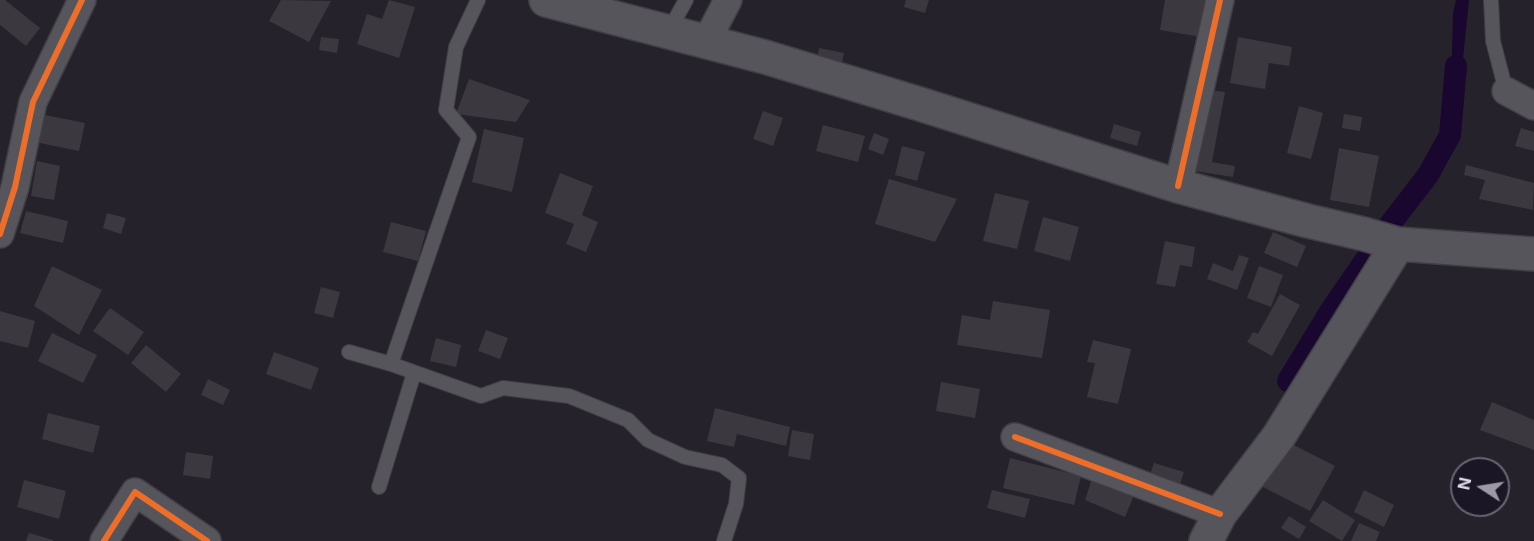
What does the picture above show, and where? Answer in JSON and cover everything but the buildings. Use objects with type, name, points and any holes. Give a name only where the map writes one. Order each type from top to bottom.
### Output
[{"type":"main road","points":[[546,0],[765,57],[1178,186],[1397,244],[1534,254]]},
{"type":"main road","points":[[1213,527],[1279,436],[1397,244]]},
{"type":"street","points":[[0,234],[15,187],[33,102],[82,0]]},
{"type":"street","points":[[706,42],[728,0]]},
{"type":"street","points":[[1178,186],[1220,0]]},
{"type":"street","points":[[1506,91],[1534,106]]},
{"type":"street","points":[[1015,437],[1213,527]]},
{"type":"street","points":[[104,541],[135,492],[207,541]]},
{"type":"lane","points":[[391,364],[469,137],[446,110],[456,47],[478,0]]},
{"type":"lane","points":[[668,32],[686,0]]},
{"type":"lane","points":[[1491,0],[1493,41],[1506,91]]},
{"type":"lane","points":[[349,351],[481,396],[503,388],[569,396],[628,420],[648,440],[685,457],[722,465],[739,478],[736,504],[724,541]]},
{"type":"lane","points":[[379,487],[414,373]]},
{"type":"shaded area","points":[[1456,0],[1469,0],[1463,59],[1454,97],[1450,135],[1453,13]]},
{"type":"waterway","points":[[1288,381],[1331,310],[1391,223],[1428,175],[1450,135],[1456,66]]},
{"type":"cycle path","points":[[0,234],[15,187],[33,102],[82,0]]},
{"type":"cycle path","points":[[1178,186],[1220,0]]},
{"type":"cycle path","points":[[1015,437],[1220,514]]},
{"type":"cycle path","points":[[104,541],[135,492],[207,541]]}]
